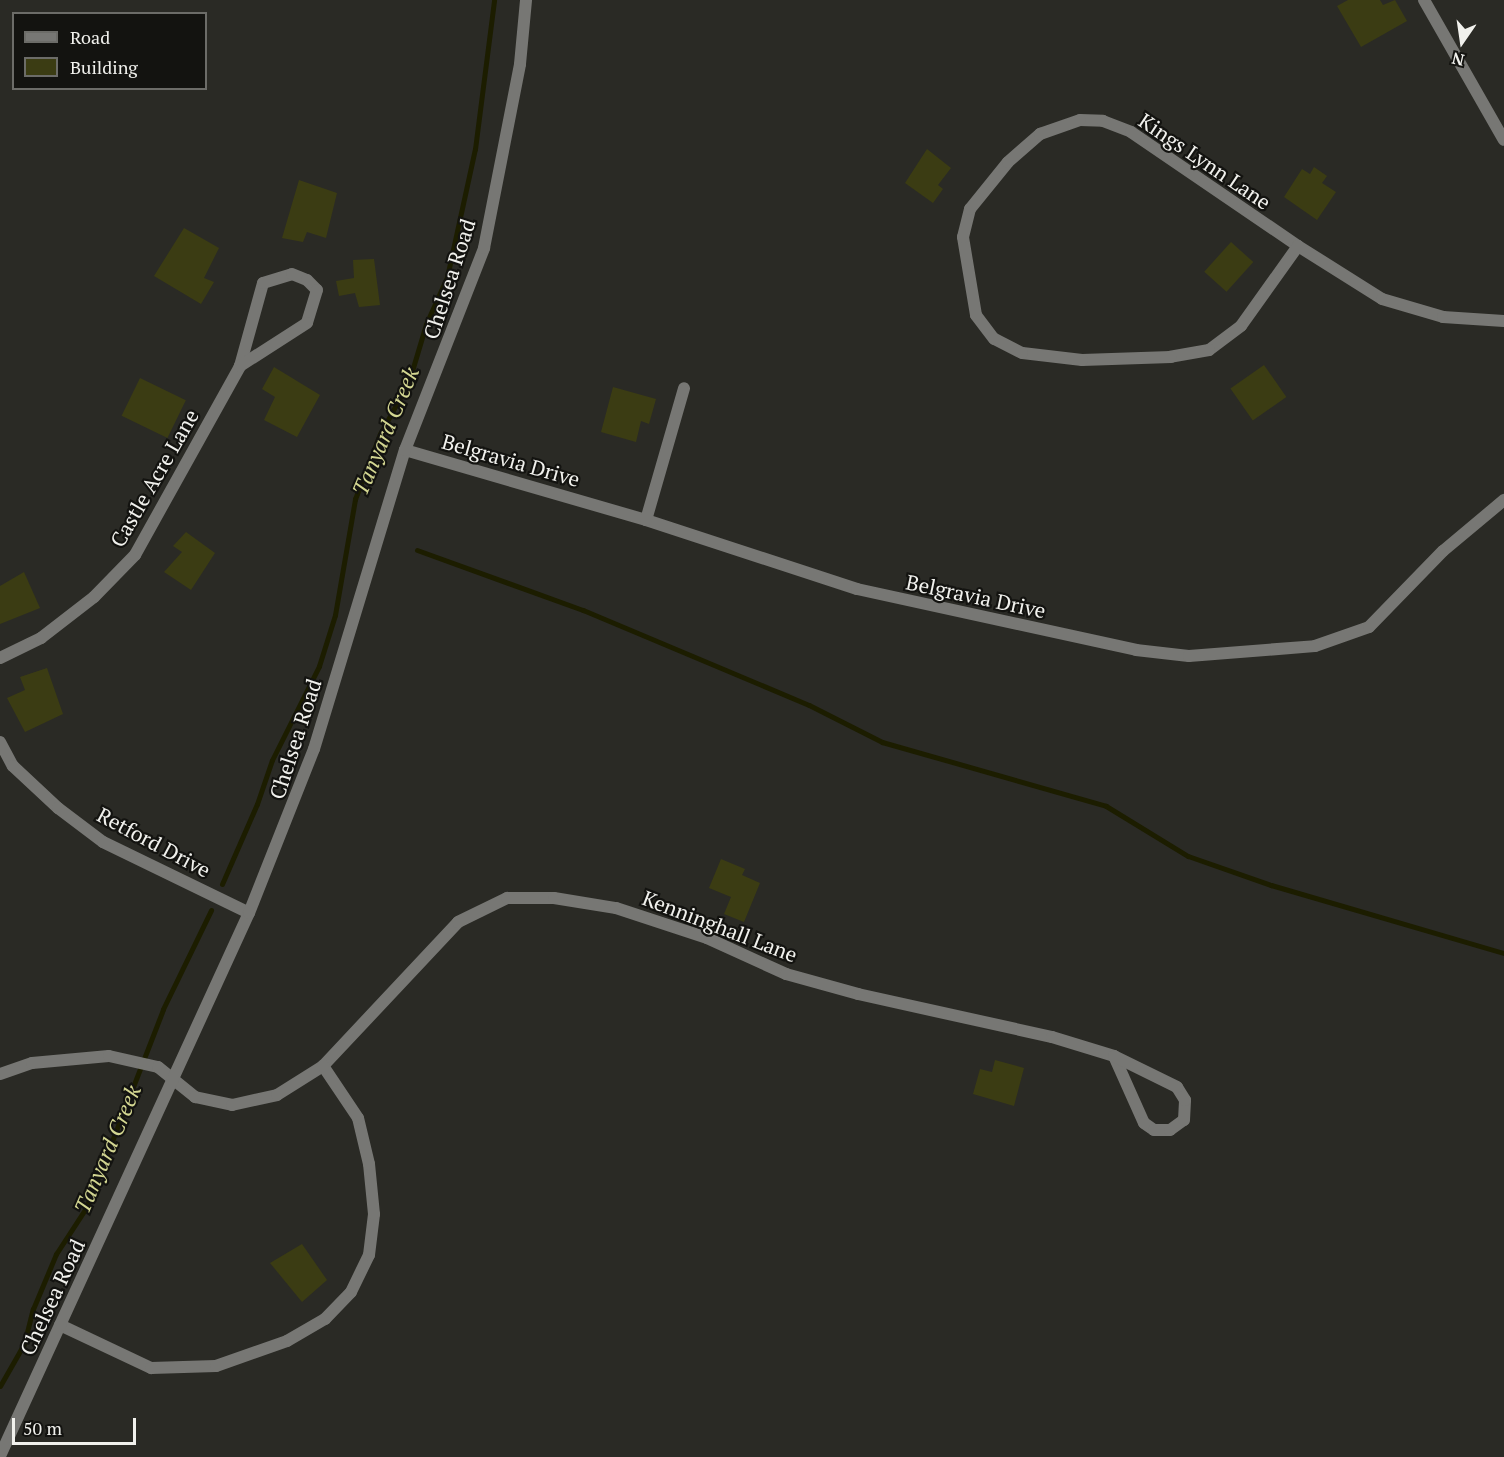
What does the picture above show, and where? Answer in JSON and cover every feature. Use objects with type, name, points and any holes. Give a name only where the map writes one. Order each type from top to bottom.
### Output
[{"type":"street","name":"Chelsea Road","points":[[0,1456],[249,913],[314,749],[405,450],[484,248],[520,64],[526,0]]},
{"type":"street","points":[[1424,0],[1504,140]]},
{"type":"street","name":"Kings Lynn Lane","points":[[1298,246],[1240,326],[1209,350],[1171,357],[1082,360],[1023,353],[994,339],[976,315],[963,237],[970,208],[1008,162],[1040,134],[1080,120],[1103,122],[1131,132],[1298,246],[1382,299],[1443,317],[1504,321]]},
{"type":"street","name":"Castle Acre Lane","points":[[0,658],[41,638],[94,597],[135,555],[240,366],[262,283],[292,274],[307,280],[317,290],[307,323],[240,366]]},
{"type":"street","points":[[646,520],[684,388]]},
{"type":"street","name":"Belgravia Drive","points":[[405,450],[646,520],[787,567],[921,605],[1136,650],[1189,656],[1315,646],[1369,627],[1443,551],[1504,500]]},
{"type":"street","name":"Retford Drive","points":[[0,742],[13,766],[57,808],[103,842],[249,913]]},
{"type":"street","name":"Kenninghall Lane","points":[[0,1074],[32,1063],[109,1056],[158,1067],[195,1097],[232,1105],[277,1095],[323,1066],[458,922],[507,898],[554,898],[616,908],[707,938],[786,974],[858,994],[1052,1037],[1114,1056],[1177,1087],[1185,1100],[1184,1120],[1170,1130],[1154,1130],[1144,1123],[1114,1056]]},
{"type":"street","points":[[60,1325],[151,1368],[216,1366],[287,1341],[325,1319],[351,1292],[369,1255],[374,1214],[358,1118],[323,1066]]},
{"type":"building","points":[[1348,0],[1380,0],[1383,5],[1395,0],[1407,21],[1361,47],[1337,6]]},
{"type":"building","points":[[927,149],[951,168],[938,185],[943,189],[933,203],[905,183]]},
{"type":"building","points":[[1314,167],[1327,176],[1322,183],[1336,192],[1317,220],[1284,197],[1302,169],[1310,174]]},
{"type":"building","points":[[299,180],[337,193],[326,238],[307,232],[303,242],[282,238]]},
{"type":"building","points":[[184,228],[219,248],[204,278],[214,282],[201,304],[154,276]]},
{"type":"building","points":[[1231,242],[1253,262],[1227,292],[1204,272]]},
{"type":"building","points":[[374,259],[380,305],[359,307],[355,293],[339,296],[336,281],[354,278],[353,260]]},
{"type":"building","points":[[1264,365],[1286,397],[1253,420],[1230,389]]},
{"type":"building","points":[[274,367],[320,395],[297,437],[264,420],[275,397],[262,389]]},
{"type":"building","points":[[140,378],[186,400],[167,438],[122,416]]},
{"type":"building","points":[[613,387],[656,399],[649,424],[641,421],[636,442],[601,432]]},
{"type":"building","points":[[186,532],[215,553],[191,590],[164,572],[182,552],[173,546]]},
{"type":"building","points":[[24,572],[40,608],[0,624],[0,586]]},
{"type":"building","points":[[47,668],[63,714],[25,732],[7,698],[25,690],[20,677]]},
{"type":"building","points":[[721,859],[745,869],[742,875],[760,883],[744,922],[724,914],[731,897],[709,888]]},
{"type":"building","points":[[995,1060],[1024,1068],[1014,1106],[973,1094],[980,1069],[992,1072]]},
{"type":"building","points":[[302,1244],[327,1280],[302,1302],[270,1263]]},
{"type":"waterway","name":"Tanyard Creek","points":[[222,884],[257,804],[272,760],[319,666],[335,615],[355,499],[380,434],[409,381],[426,324],[447,277],[475,149],[494,0]]},
{"type":"waterway","points":[[417,550],[583,610],[809,705],[882,742],[1106,806],[1188,856],[1271,885],[1504,953]]},
{"type":"waterway","name":"Tanyard Creek","points":[[0,1386],[24,1344],[33,1309],[56,1254],[86,1208],[163,1009],[211,910]]}]
